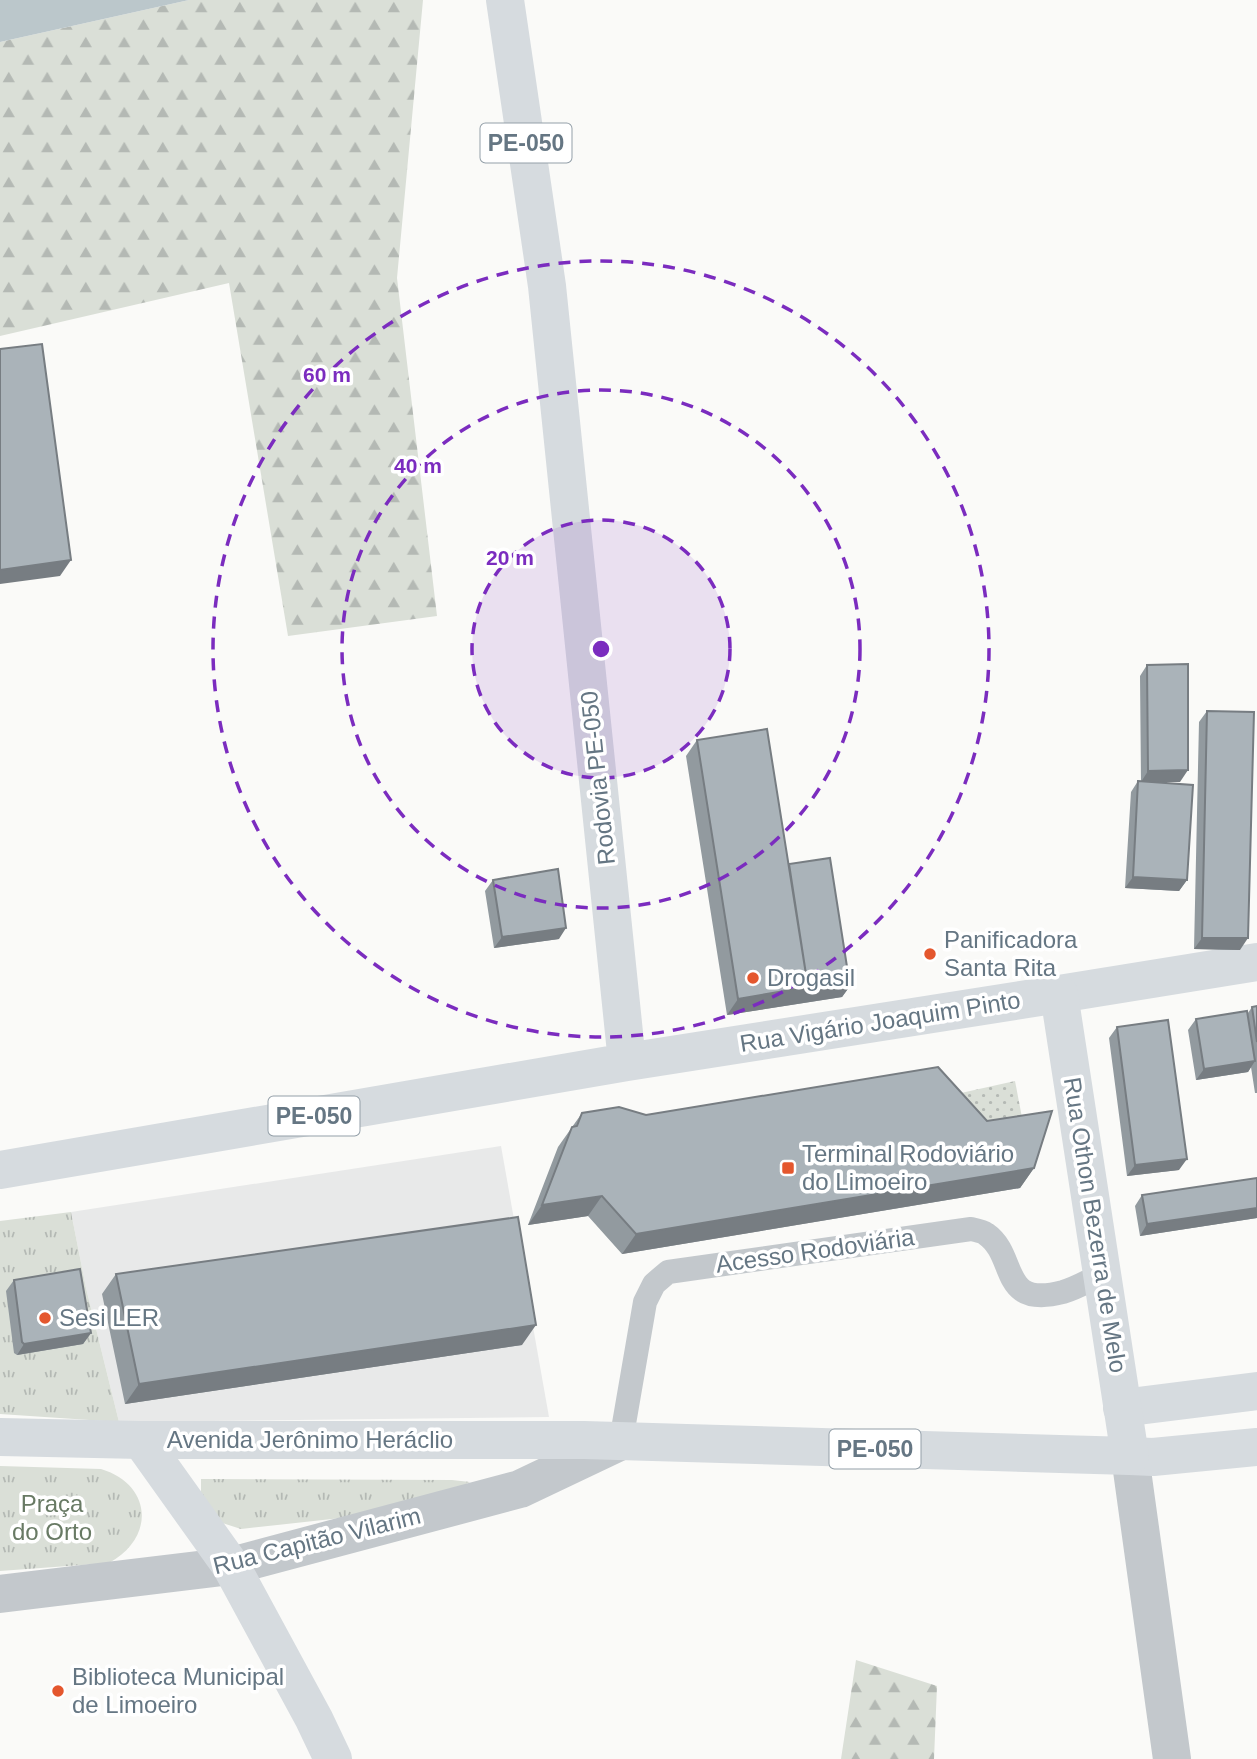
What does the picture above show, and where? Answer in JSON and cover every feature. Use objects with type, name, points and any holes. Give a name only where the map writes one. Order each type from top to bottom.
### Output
[{"type":"main road","name":"Rodovia PE-050","points":[[505,0],[547,286],[627,1062]]},
{"type":"main road","name":"Rua Vigário Joaquim Pinto","points":[[627,1062],[1257,962]]},
{"type":"main road","name":"Rua Othon Bezerra de Melo","points":[[1059,994],[1130,1456]]},
{"type":"main road","name":"PE-050","points":[[0,1170],[627,1062]]},
{"type":"main road","points":[[1122,1408],[1257,1391]]},
{"type":"main road","name":"Avenida Jerônimo Heráclio","points":[[0,1437],[621,1441]]},
{"type":"main road","points":[[141,1440],[231,1566],[334,1759]]},
{"type":"main road","name":"PE-050","points":[[621,1441],[1130,1456]]},
{"type":"main road","points":[[1130,1456],[1153,1457],[1257,1447]]},
{"type":"street","name":"Rua Capitão Vilarim","points":[[0,1594],[231,1566],[520,1489],[621,1441]]},
{"type":"street","points":[[1130,1456],[1172,1759]]},
{"type":"lane","name":"Acesso Rodoviária","points":[[621,1441],[645,1302],[654,1284],[668,1272],[971,1229],[985,1232],[995,1243],[1016,1286],[1030,1293],[1065,1291],[1103,1274]]},
{"type":"shaded area","points":[[0,0],[189,0],[0,42]]},
{"type":"shaded area","points":[[501,1146],[549,1417],[119,1422],[86,1288],[71,1212]]},
{"type":"green space","points":[[189,0],[423,0],[397,278],[437,616],[288,636],[229,283],[0,336],[0,42]]},
{"type":"green space","points":[[1015,1081],[1025,1133],[973,1141],[934,1099]]},
{"type":"green space","points":[[71,1212],[86,1288],[119,1422],[0,1414],[0,1221]]},
{"type":"green space","name":"Praça do Orto","points":[[0,1466],[101,1469],[118,1477],[131,1487],[139,1499],[142,1513],[134,1540],[109,1563],[0,1571]]},
{"type":"green space","points":[[201,1479],[470,1482],[457,1489],[341,1518],[241,1529],[213,1520],[201,1500]]},
{"type":"green space","points":[[856,1660],[937,1686],[934,1759],[841,1759]]},
{"type":"building","points":[[42,344],[71,560],[0,570],[0,349]]},
{"type":"building","points":[[1188,664],[1188,770],[1148,771],[1147,665]]},
{"type":"building","points":[[1207,711],[1254,712],[1248,938],[1202,938]]},
{"type":"building","points":[[767,729],[808,987],[738,999],[697,740]]},
{"type":"building","points":[[1138,781],[1193,785],[1187,880],[1133,877]]},
{"type":"building","points":[[830,858],[850,986],[805,992],[808,987],[789,864]]},
{"type":"building","points":[[558,869],[566,928],[502,937],[493,880]]},
{"type":"building","points":[[1257,1006],[1257,1042],[1252,1007]]},
{"type":"building","points":[[1247,1011],[1255,1061],[1204,1069],[1196,1019]]},
{"type":"building","points":[[1168,1020],[1187,1159],[1135,1165],[1117,1027]]},
{"type":"building","name":"Terminal Rodoviário do Limoeiro","points":[[938,1067],[987,1121],[1052,1111],[1034,1168],[636,1234],[602,1196],[542,1205],[572,1127],[577,1126],[582,1113],[619,1107],[646,1115]]},
{"type":"building","points":[[1257,1178],[1257,1208],[1147,1224],[1142,1195]]},
{"type":"building","points":[[518,1217],[536,1325],[139,1384],[116,1274]]},
{"type":"building","name":"Sesi LER","points":[[80,1269],[91,1333],[24,1344],[14,1280]]},
{"type":"place","name":"Panificadora Santa Rita","points":[[930,954]]},
{"type":"place","name":"Drogasil","points":[[753,978]]},
{"type":"place","name":"Terminal Rodoviário do Limoeiro","points":[[788,1168]]},
{"type":"place","name":"Sesi LER","points":[[45,1318]]},
{"type":"place","name":"Biblioteca Municipal de Limoeiro","points":[[58,1691]]}]
